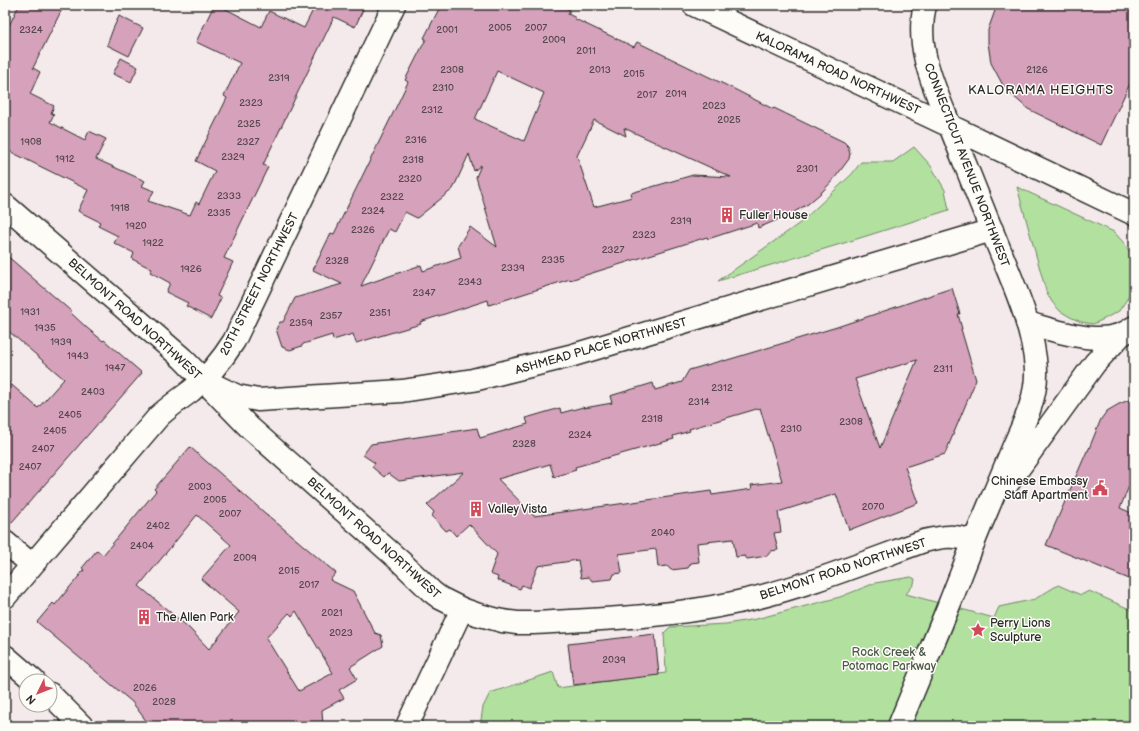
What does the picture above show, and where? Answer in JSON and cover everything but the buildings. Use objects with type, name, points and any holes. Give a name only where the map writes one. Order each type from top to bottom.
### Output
[{"type":"street","name":"20TH STREET NORTHWEST","points":[[5,597],[159,416],[192,390],[219,363],[234,341],[394,5]]},
{"type":"street","name":"KALORAMA ROAD NORTHWEST","points":[[694,5],[1134,214]]},
{"type":"street","name":"CONNECTICUT AVENUE NORTHWEST","points":[[899,726],[974,541],[1024,424],[1035,385],[1036,372],[1035,358],[1027,323],[1016,292],[930,75],[923,50],[922,36],[925,5]]},
{"type":"street","name":"BELMONT ROAD NORTHWEST","points":[[5,205],[183,359],[249,426],[400,561],[432,592],[440,598],[476,614],[502,621],[533,623],[650,615],[710,608],[769,595],[798,586],[924,541],[944,537],[955,537],[974,541]]},
{"type":"street","name":"ASHMEAD PLACE NORTHWEST","points":[[203,379],[228,393],[246,399],[258,400],[402,390],[473,380],[570,356],[992,230]]},
{"type":"street","points":[[1027,323],[1095,339],[1109,338],[1128,331]]},
{"type":"street","points":[[984,517],[1095,363],[1128,331]]},
{"type":"street","points":[[5,542],[32,565]]},
{"type":"street","points":[[407,726],[462,609]]},
{"type":"street","points":[[5,656],[25,673]]},
{"type":"street","points":[[58,702],[82,726]]},
{"type":"green space","points":[[914,147],[931,166],[945,190],[949,210],[718,281],[800,223],[852,174],[861,162],[893,162]]},
{"type":"green space","points":[[1017,187],[1114,232],[1124,243],[1131,254],[1133,285],[1127,299],[1119,311],[1093,324],[1081,322],[1070,317],[1060,311],[1052,302],[1046,291]]},
{"type":"green space","name":"Rock Creek & Potomac Parkway","points":[[911,577],[915,579],[914,584],[906,594],[994,618],[999,607],[1035,599],[1058,585],[1081,595],[1089,591],[1134,611],[1134,726],[480,726],[483,707],[490,693],[553,672],[558,688],[666,673],[664,633],[670,627],[726,624],[756,619],[840,597],[875,583]]},
{"type":"place","name":"Fuller House","points":[[727,215]]},
{"type":"place","name":"Chinese Embassy Staff Apartment","points":[[1100,488]]},
{"type":"place","name":"Valley Vista","points":[[476,509]]},
{"type":"place","name":"The Allen Park","points":[[144,617]]},
{"type":"place","name":"Perry Lions Sculpture","points":[[978,630]]},
{"type":"district","name":"KALORAMA HEIGHTS","points":[[1041,89]]}]
